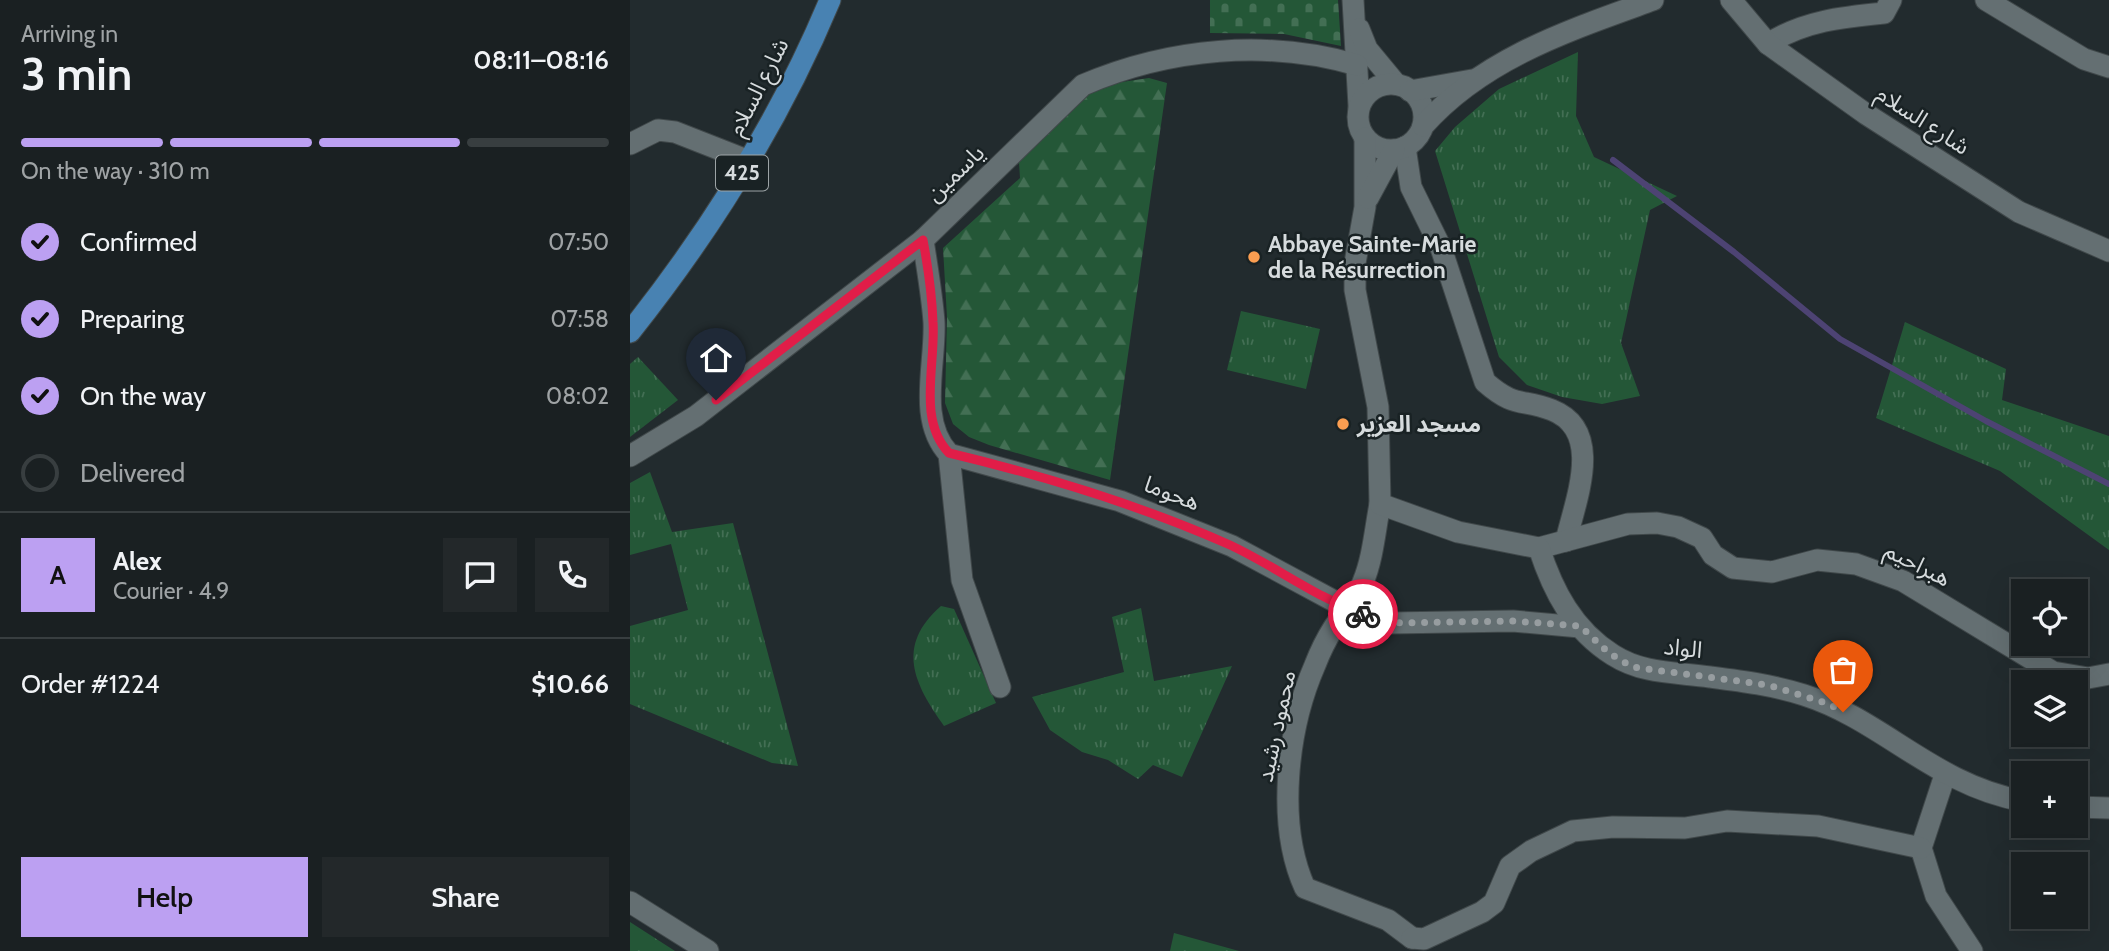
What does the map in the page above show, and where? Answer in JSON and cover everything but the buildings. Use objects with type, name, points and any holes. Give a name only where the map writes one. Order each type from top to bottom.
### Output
[{"type":"main road","name":"شارع السلام","points":[[630,332],[688,256],[749,161],[797,73],[830,0]]},
{"type":"street","points":[[1359,106],[1370,91],[1386,84],[1403,88],[1448,86],[1480,76],[1550,38],[1653,0]]},
{"type":"street","name":"شارع السلام","points":[[1731,0],[1769,44],[1825,87],[1988,194],[2041,224],[2109,251]]},
{"type":"street","points":[[1769,44],[1783,34],[1831,19],[1884,13],[1891,0]]},
{"type":"street","points":[[1986,0],[2084,59],[2109,67]]},
{"type":"street","points":[[1353,7],[1359,106],[1357,117],[1364,138],[1373,145],[1400,149],[1415,141],[1423,126],[1480,76]]},
{"type":"street","points":[[1353,7],[1367,49],[1424,110],[1423,126]]},
{"type":"street","name":"ياسمين","points":[[630,456],[696,416],[923,240],[1077,91],[1108,74],[1193,55],[1237,49],[1291,51],[1357,65]]},
{"type":"street","points":[[630,144],[658,130],[675,132],[749,161]]},
{"type":"street","name":"محمود رشيد","points":[[1364,138],[1365,207]]},
{"type":"street","points":[[1400,149],[1411,187],[1441,248],[1485,382],[1500,396],[1517,404],[1552,410],[1565,418],[1578,433],[1583,450],[1583,470],[1566,541]]},
{"type":"street","name":"محمود رشيد","points":[[1400,149],[1373,184],[1365,207],[1355,263],[1355,290],[1378,407],[1380,505],[1368,566],[1349,609],[1334,627],[1314,667],[1302,706],[1287,785],[1293,863],[1305,888],[1388,920],[1411,944]]},
{"type":"street","points":[[923,240],[933,321],[930,408],[940,444],[949,453],[962,580],[1000,687]]},
{"type":"street","name":"هحوما","points":[[949,453],[1121,502],[1232,546],[1349,609],[1391,623],[1513,621],[1580,626]]},
{"type":"street","points":[[1380,505],[1458,532],[1539,548]]},
{"type":"street","name":"هبراحيم","points":[[1539,548],[1628,524],[1657,523],[1678,527],[1702,538],[1713,555],[1733,568],[1772,572],[1816,560],[1856,564],[1903,581],[2053,672],[2088,678],[2109,674]]},
{"type":"street","name":"الواد","points":[[1539,548],[1561,604],[1609,653],[1632,667],[1768,685],[1829,704],[1945,775],[2011,797]]},
{"type":"street","points":[[1945,775],[1921,848],[1936,896],[1972,951]]},
{"type":"street","points":[[2088,807],[2109,808]]},
{"type":"street","points":[[1411,944],[1494,903],[1510,866],[1531,851],[1573,831],[1613,827],[1685,828],[1727,821],[1805,825],[1921,848]]},
{"type":"street","points":[[630,902],[708,951]]},
{"type":"green space","points":[[1210,0],[1338,0],[1341,46],[1284,34],[1210,33]]},
{"type":"green space","points":[[1578,52],[1576,116],[1594,157],[1677,196],[1650,210],[1621,343],[1640,396],[1602,404],[1562,397],[1527,385],[1499,357],[1435,151],[1455,127],[1499,89]]},
{"type":"green space","points":[[1149,78],[1167,83],[1110,480],[989,445],[969,437],[953,424],[945,403],[947,317],[943,248],[1020,178],[1019,162],[1087,94],[1108,84]]},
{"type":"green space","points":[[1241,311],[1320,329],[1306,389],[1227,370]]},
{"type":"green space","points":[[1905,322],[2006,369],[2002,400],[2109,436],[2109,550],[2000,471],[1876,418]]},
{"type":"green space","points":[[638,357],[678,400],[630,437],[630,364]]},
{"type":"green space","points":[[650,472],[672,532],[733,523],[798,766],[772,763],[630,704],[630,626],[688,610],[671,544],[630,555],[630,483]]},
{"type":"green space","points":[[941,606],[954,609],[996,703],[944,726],[924,695],[914,665],[918,636]]},
{"type":"green space","points":[[1141,608],[1154,681],[1232,666],[1182,777],[1153,765],[1138,779],[1108,760],[1082,752],[1050,730],[1032,697],[1124,672],[1112,617]]},
{"type":"green space","points":[[630,922],[675,951],[630,951]]},
{"type":"green space","points":[[1174,933],[1239,951],[1170,951]]},
{"type":"waterway","points":[[1613,160],[1734,252],[1840,339],[1986,421],[2109,484]]},
{"type":"way so far","points":[[1363,614],[1391,623],[1513,621],[1580,626],[1609,653],[1632,667],[1657,673],[1707,676],[1768,685],[1802,694],[1843,712]]},
{"type":"place","name":"Abbaye Sainte-Marie de la Résurrection","points":[[1254,257]]},
{"type":"place","name":"مسجد العزير","points":[[1343,424]]},
{"type":"route","points":[[716,400],[923,240],[933,321],[934,355],[930,408],[940,444],[949,453],[1121,502],[1186,527],[1232,546],[1363,614]]}]
